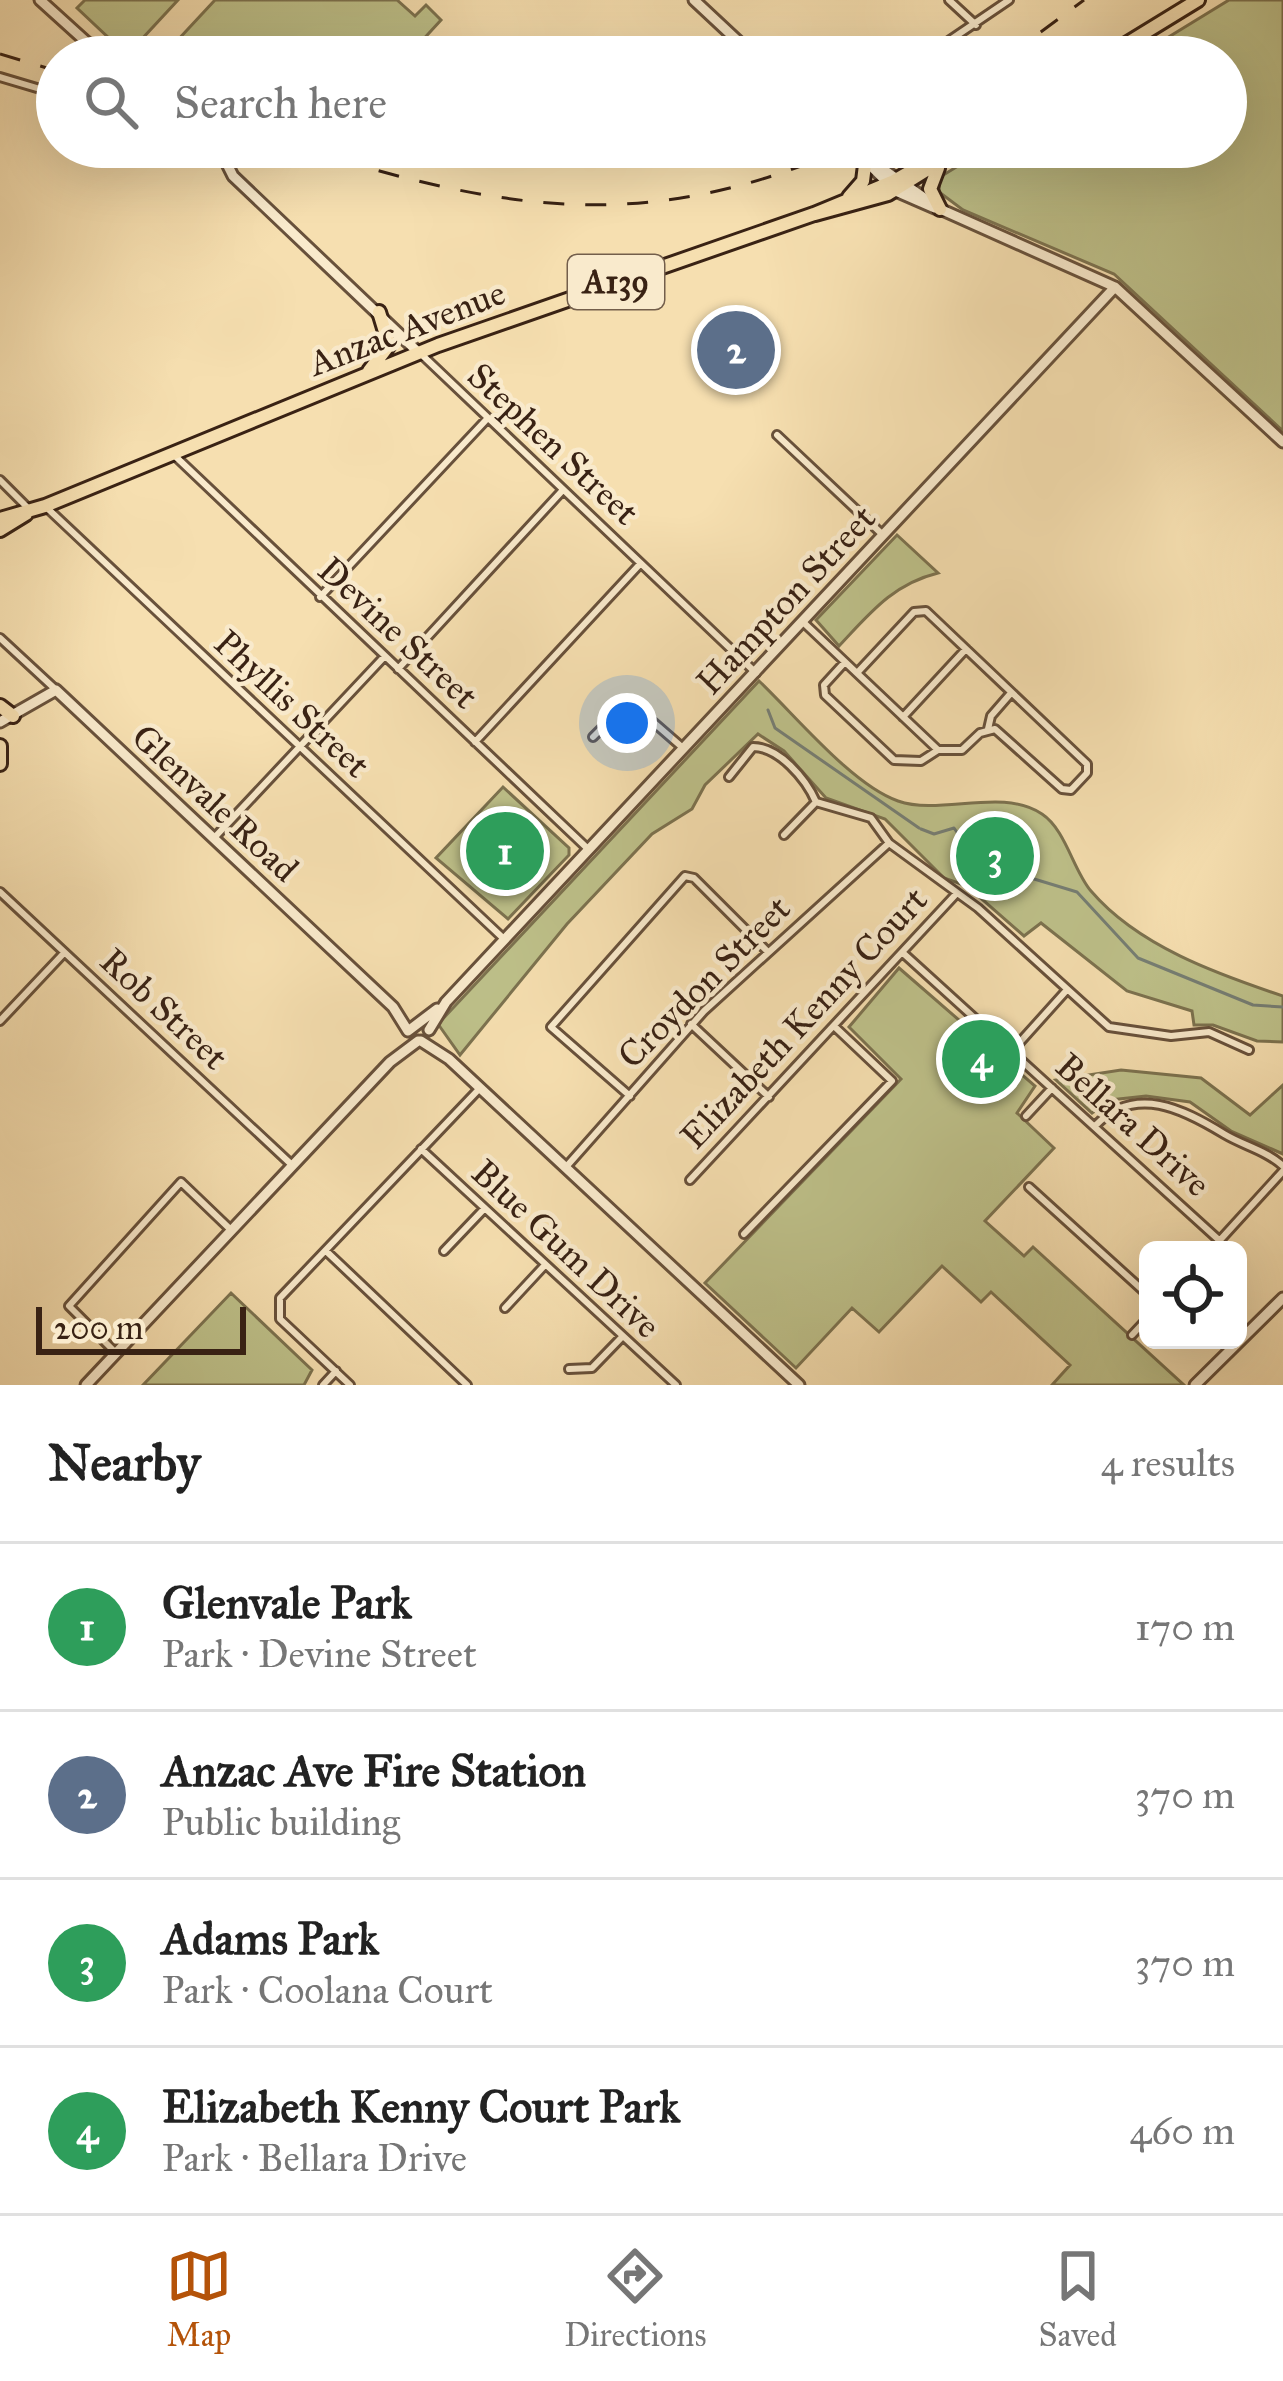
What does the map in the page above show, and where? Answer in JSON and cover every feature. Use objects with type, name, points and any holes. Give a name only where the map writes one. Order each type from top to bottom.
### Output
[{"type":"highway","points":[[1139,36],[1198,0]]},
{"type":"highway","points":[[848,198],[863,181],[860,168]]},
{"type":"highway","name":"Anzac Avenue","points":[[814,214],[848,198],[895,185],[923,168]]},
{"type":"highway","name":"Anzac Avenue","points":[[0,519],[34,510],[419,353],[895,185],[930,168]]},
{"type":"highway","points":[[939,168],[929,188],[940,209]]},
{"type":"highway","points":[[358,378],[388,347],[380,312]]},
{"type":"highway","name":"Anzac Avenue","points":[[0,530],[34,510]]},
{"type":"highway","points":[[0,706],[7,719]]},
{"type":"highway","points":[[0,746],[0,764]]},
{"type":"street","points":[[40,0],[80,36]]},
{"type":"street","points":[[694,0],[733,36]]},
{"type":"street","points":[[949,0],[976,25]]},
{"type":"street","points":[[959,36],[1009,0]]},
{"type":"street","points":[[0,77],[36,88]]},
{"type":"street","name":"Stephen Street","points":[[230,168],[486,419],[756,673]]},
{"type":"street","points":[[874,168],[940,209],[1115,287],[1283,442]]},
{"type":"street","name":"Hampton Street","points":[[86,1385],[419,1035],[1115,287]]},
{"type":"street","points":[[320,597],[486,419]]},
{"type":"street","points":[[777,435],[884,535]]},
{"type":"street","name":"Devine Street","points":[[173,454],[588,849]]},
{"type":"street","name":"Phyllis Street","points":[[0,480],[504,939]]},
{"type":"street","points":[[398,669],[562,491]]},
{"type":"street","points":[[475,742],[640,563]]},
{"type":"street","points":[[857,674],[920,610],[1087,764],[1087,773],[1072,790],[1062,789],[1004,735],[988,729]]},
{"type":"street","points":[[803,622],[938,750]]},
{"type":"street","name":"Glenvale Road","points":[[0,638],[419,1035],[799,1385]]},
{"type":"street","points":[[903,717],[966,650]]},
{"type":"street","points":[[214,838],[384,656]]},
{"type":"street","points":[[845,662],[824,685],[825,695],[890,757],[921,761],[938,750],[962,750],[988,729],[991,716],[1011,693]]},
{"type":"street","points":[[7,719],[56,690]]},
{"type":"street","points":[[592,736],[629,701],[683,748]]},
{"type":"street","points":[[729,777],[753,747],[778,754],[816,802],[871,818],[889,843],[957,893],[1109,1027],[1171,1036],[1209,1032],[1249,1050]]},
{"type":"street","points":[[784,835],[816,802]]},
{"type":"street","name":"Croydon Street","points":[[566,1168],[692,1024],[889,843]]},
{"type":"street","points":[[630,1096],[551,1027],[685,876],[694,878],[768,952]]},
{"type":"street","name":"Rob Street","points":[[0,892],[292,1165]]},
{"type":"street","name":"Elizabeth Kenny Court","points":[[690,1180],[957,893]]},
{"type":"street","points":[[0,1021],[64,953]]},
{"type":"street","name":"Bellara Drive","points":[[903,953],[1220,1241]]},
{"type":"street","points":[[1012,1052],[1066,992]]},
{"type":"street","name":"Hampton Street","points":[[418,1021],[446,1002]]},
{"type":"street","name":"Glenvale Road","points":[[393,1007],[418,1021],[419,1035]]},
{"type":"street","points":[[692,1024],[769,1096]]},
{"type":"street","points":[[744,1234],[892,1082],[835,1027]]},
{"type":"street","points":[[350,1385],[276,1310],[280,1298],[480,1088]]},
{"type":"street","points":[[1026,1116],[1052,1088]]},
{"type":"street","points":[[1095,1126],[1117,1107],[1147,1102],[1186,1109],[1283,1168],[1220,1241]]},
{"type":"street","name":"Blue Gum Drive","points":[[421,1150],[676,1385]]},
{"type":"street","points":[[116,1353],[69,1306],[150,1215],[181,1182],[231,1230]]},
{"type":"street","points":[[1029,1187],[1139,1286]]},
{"type":"street","points":[[444,1251],[484,1209]]},
{"type":"street","points":[[326,1251],[467,1385]]},
{"type":"street","points":[[505,1308],[544,1266]]},
{"type":"street","points":[[1199,1385],[1283,1298]]},
{"type":"street","points":[[1132,1335],[1139,1328]]},
{"type":"street","points":[[569,1370],[592,1368],[621,1338]]},
{"type":"street","points":[[323,1385],[336,1372]]},
{"type":"green space","points":[[85,0],[178,0],[145,36],[107,36],[77,8]]},
{"type":"green space","points":[[215,0],[397,0],[415,16],[426,5],[441,20],[426,36],[182,36]]},
{"type":"green space","points":[[1229,0],[1283,0],[1283,431],[1114,274],[963,210],[939,192],[940,177],[955,168],[1247,168],[1247,36],[1170,36]]},
{"type":"green space","points":[[897,535],[938,573],[895,592],[839,646],[816,620]]},
{"type":"green space","points":[[759,681],[843,765],[880,793],[915,805],[1009,803],[1042,814],[1057,830],[1091,891],[1132,928],[1206,968],[1283,996],[1283,1042],[1257,1041],[1213,1025],[1194,1025],[1192,1011],[1127,991],[1041,923],[1024,936],[967,886],[944,878],[885,819],[826,798],[784,751],[758,734],[705,785],[692,809],[652,834],[567,924],[460,1055],[438,1024]]},
{"type":"green space","points":[[503,787],[569,848],[569,855],[508,919],[436,858]]},
{"type":"green space","points":[[899,968],[1035,1086],[1017,1113],[1054,1148],[985,1221],[1024,1256],[1033,1247],[1139,1344],[1139,1349],[1184,1385],[1052,1385],[1070,1365],[991,1292],[981,1302],[942,1266],[879,1332],[852,1308],[796,1368],[705,1283],[901,1079],[849,1027]]},
{"type":"green space","points":[[1121,1070],[1201,1078],[1250,1115],[1283,1085],[1283,1154],[1231,1131],[1190,1102],[1146,1096],[1110,1100],[1092,1113],[1056,1080]]},
{"type":"green space","points":[[231,1293],[312,1370],[304,1385],[143,1385]]},
{"type":"waterway","points":[[768,710],[775,728],[919,828]]},
{"type":"waterway","points":[[921,829],[934,834],[954,828],[963,841],[1021,875],[1077,892],[1138,958],[1253,1005],[1283,1007]]},
{"type":"railway","points":[[1035,36],[1084,0]]},
{"type":"railway","points":[[0,54],[36,65]]},
{"type":"railway","points":[[369,168],[509,199],[574,204],[639,203],[705,194],[792,168]]},
{"type":"place","name":"Anzac Ave Fire Station","points":[[736,350]]},
{"type":"place","name":"Glenvale Park","points":[[505,851]]},
{"type":"place","name":"Adams Park","points":[[995,856]]},
{"type":"place","name":"Elizabeth Kenny Court Park","points":[[981,1059]]}]
